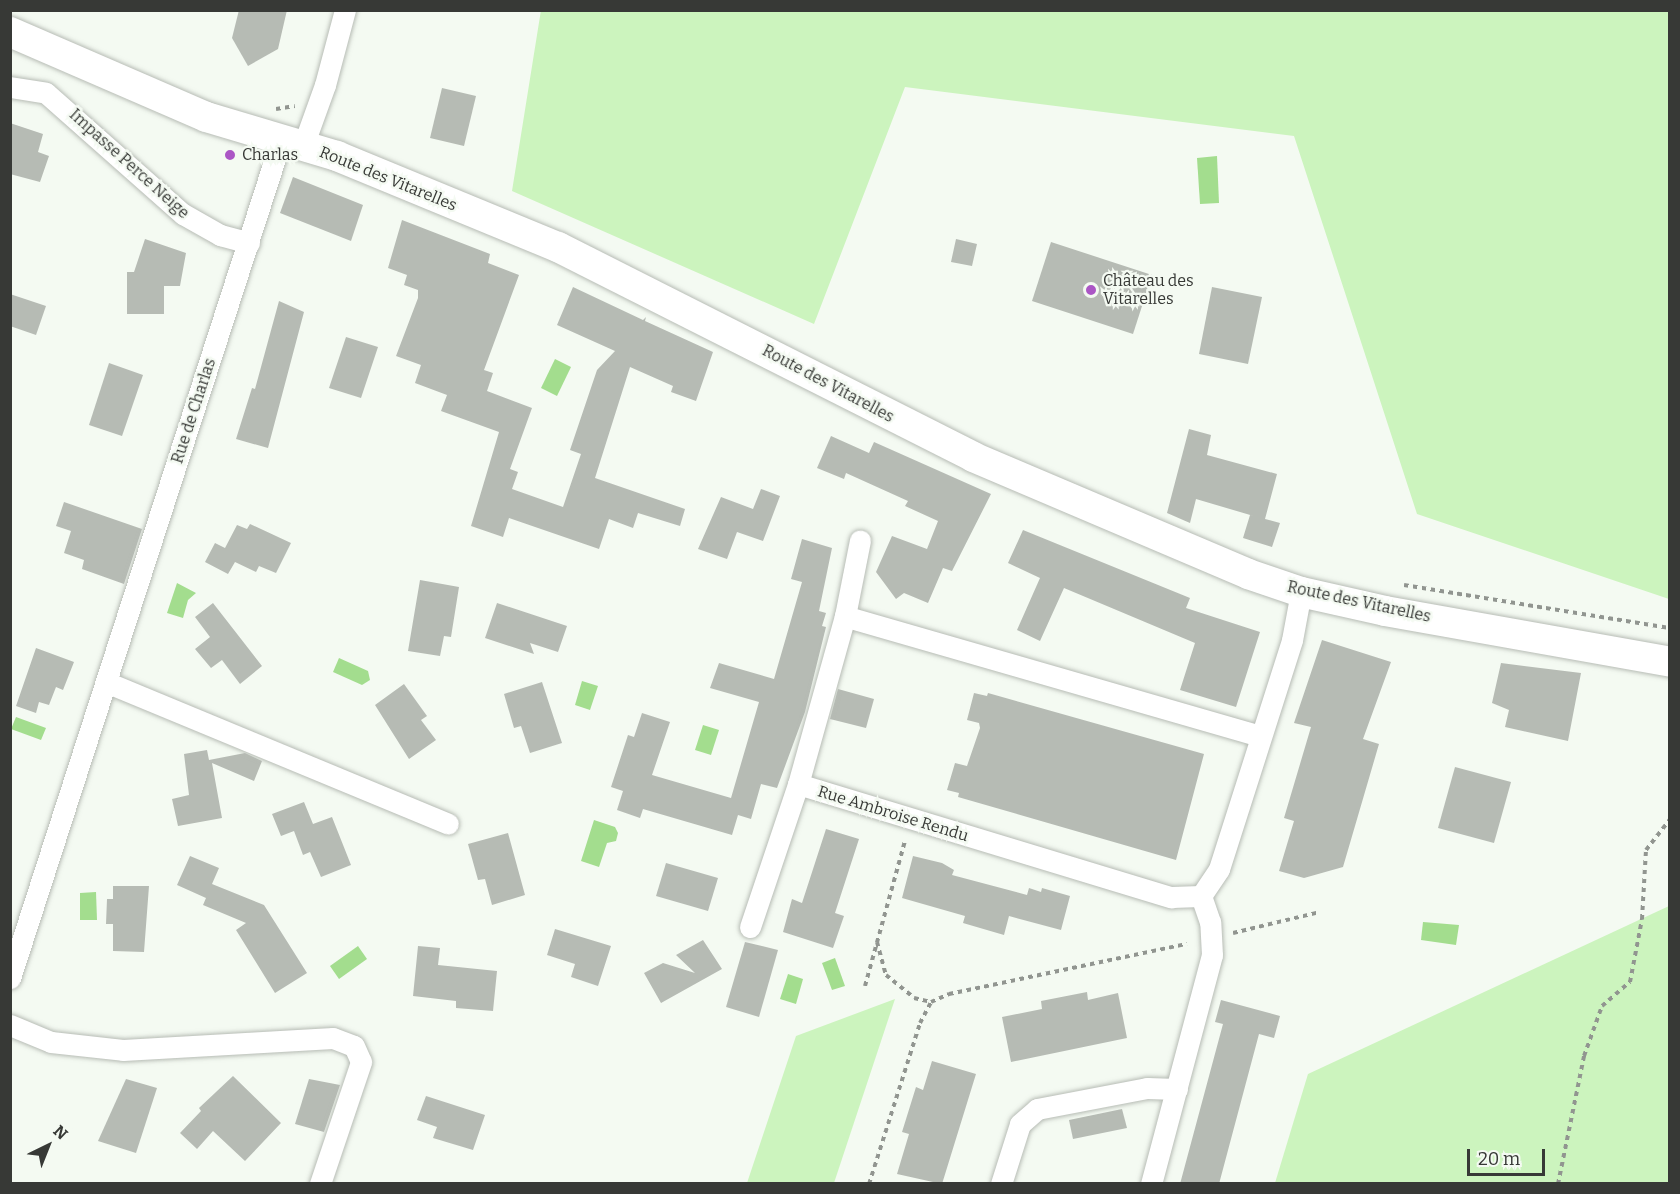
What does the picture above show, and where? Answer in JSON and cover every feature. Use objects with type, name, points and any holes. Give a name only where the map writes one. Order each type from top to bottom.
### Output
[{"type":"main road","name":"Route des Vitarelles","points":[[10,32],[206,117],[337,156],[558,247],[973,457],[1127,525],[1301,592],[1385,611],[1670,662]]},
{"type":"street","name":"Rue de Charlas","points":[[10,978],[249,243],[292,143],[326,85],[345,10]]},
{"type":"street","name":"Impasse Perce Neige","points":[[10,87],[46,93],[183,214],[220,235],[249,243]]},
{"type":"street","name":"Rue Ambroise Rendu","points":[[860,540],[845,616],[798,784],[910,820],[1171,897],[1201,896]]},
{"type":"street","points":[[1151,1184],[1212,955],[1210,922],[1201,896],[1219,869],[1292,640],[1301,592]]},
{"type":"street","points":[[845,616],[1260,736]]},
{"type":"street","points":[[106,682],[448,824]]},
{"type":"street","points":[[750,927],[798,784]]},
{"type":"street","points":[[10,1025],[51,1042],[123,1050],[333,1038],[354,1046],[361,1062],[320,1184]]},
{"type":"street","points":[[1001,1184],[1020,1124],[1037,1109],[1147,1088],[1177,1089]]},
{"type":"path","points":[[1385,611],[1389,589],[1410,584],[1670,628]]},
{"type":"path","points":[[1558,1184],[1584,1056],[1602,1006],[1630,982],[1642,919],[1646,850],[1670,819]]},
{"type":"path","points":[[865,986],[910,820]]},
{"type":"path","points":[[877,942],[886,975],[914,998],[931,1002],[949,994],[1194,943],[1212,955],[1229,952],[1227,934],[1320,912]]},
{"type":"path","points":[[869,1184],[920,1023],[931,1002]]},
{"type":"shaded area","points":[[541,10],[1669,11],[1669,599],[1417,514],[1294,136],[905,87],[814,324],[512,191]]},
{"type":"shaded area","points":[[1217,156],[1219,203],[1200,204],[1197,158]]},
{"type":"shaded area","points":[[555,359],[571,367],[557,396],[541,388]]},
{"type":"shaded area","points":[[177,583],[196,593],[188,600],[183,618],[167,613]]},
{"type":"shaded area","points":[[339,658],[368,671],[370,680],[362,685],[333,672]]},
{"type":"shaded area","points":[[582,681],[598,686],[590,710],[575,705]]},
{"type":"shaded area","points":[[16,717],[46,728],[41,740],[11,729]]},
{"type":"shaded area","points":[[703,725],[719,730],[711,755],[695,750]]},
{"type":"shaded area","points":[[594,820],[615,827],[618,833],[616,841],[607,843],[599,867],[581,861]]},
{"type":"shaded area","points":[[96,892],[97,920],[80,920],[80,893]]},
{"type":"shaded area","points":[[1669,906],[1669,1183],[1275,1183],[1308,1074]]},
{"type":"shaded area","points":[[1423,922],[1459,925],[1456,945],[1421,940]]},
{"type":"shaded area","points":[[358,946],[367,959],[339,979],[330,966]]},
{"type":"shaded area","points":[[835,958],[845,986],[832,990],[822,963]]},
{"type":"shaded area","points":[[788,974],[803,979],[796,1004],[780,999]]},
{"type":"shaded area","points":[[895,999],[834,1183],[747,1183],[796,1036]]},
{"type":"building","points":[[239,10],[287,10],[278,49],[248,66],[232,38]]},
{"type":"building","points":[[442,88],[476,96],[464,146],[430,138]]},
{"type":"building","points":[[10,123],[43,134],[38,152],[49,156],[40,182],[10,174]]},
{"type":"building","points":[[293,177],[363,205],[351,241],[280,213]]},
{"type":"building","points":[[402,220],[490,254],[488,263],[519,275],[484,370],[493,373],[487,391],[532,408],[510,469],[518,472],[512,489],[563,507],[581,454],[570,450],[597,370],[615,351],[557,325],[573,287],[643,320],[646,317],[645,321],[713,352],[696,401],[671,392],[673,386],[630,367],[595,478],[685,509],[680,526],[638,513],[633,528],[609,519],[599,549],[509,518],[503,537],[471,526],[499,432],[441,411],[447,395],[415,383],[421,365],[396,356],[418,298],[418,290],[404,285],[407,275],[388,268]]},
{"type":"building","points":[[145,239],[186,253],[180,286],[164,286],[164,314],[127,314],[127,272],[134,272]]},
{"type":"building","points":[[956,239],[977,244],[972,266],[951,262]]},
{"type":"building","name":"Château des Vitarelles","points":[[1051,242],[1152,275],[1133,334],[1032,301]]},
{"type":"building","points":[[1212,287],[1262,297],[1248,364],[1199,354]]},
{"type":"building","points":[[10,294],[46,306],[36,335],[10,326]]},
{"type":"building","points":[[279,301],[304,312],[268,448],[236,439],[252,388],[255,389]]},
{"type":"building","points":[[346,337],[378,347],[361,398],[329,388]]},
{"type":"building","points":[[109,363],[143,375],[122,436],[89,425]]},
{"type":"building","points":[[1189,429],[1211,435],[1207,455],[1277,474],[1265,519],[1280,523],[1272,547],[1243,538],[1250,515],[1257,517],[1196,499],[1190,523],[1167,513]]},
{"type":"building","points":[[831,436],[869,453],[874,442],[991,494],[952,571],[943,568],[928,603],[904,593],[896,599],[876,572],[892,536],[927,549],[938,521],[905,506],[908,501],[846,473],[844,479],[817,468]]},
{"type":"building","points":[[761,489],[780,496],[763,541],[737,532],[727,559],[698,549],[721,497],[753,509]]},
{"type":"building","points":[[64,502],[142,529],[124,584],[82,569],[84,560],[64,553],[71,531],[56,526]]},
{"type":"building","points":[[250,524],[291,543],[276,573],[259,566],[256,572],[235,562],[228,574],[205,562],[215,543],[225,548],[237,525],[247,529]]},
{"type":"building","points":[[1023,530],[1190,598],[1186,608],[1260,632],[1236,707],[1180,690],[1195,643],[1064,588],[1040,641],[1017,630],[1040,578],[1008,563]]},
{"type":"building","points":[[802,539],[832,548],[819,611],[826,613],[822,626],[826,627],[805,712],[777,788],[761,784],[751,819],[738,815],[732,835],[643,809],[640,818],[617,810],[623,791],[611,787],[628,735],[634,737],[642,713],[670,722],[652,775],[731,798],[759,702],[710,688],[719,663],[774,679],[802,582],[791,579]]},
{"type":"building","points":[[420,580],[459,587],[451,637],[444,636],[440,656],[408,651]]},
{"type":"building","points":[[213,603],[262,666],[240,684],[222,660],[211,668],[195,649],[210,637],[195,617]]},
{"type":"building","points":[[497,603],[567,626],[558,652],[530,643],[534,654],[485,638]]},
{"type":"building","points":[[1322,640],[1391,662],[1363,739],[1379,744],[1343,867],[1304,878],[1279,871],[1294,821],[1284,818],[1311,727],[1294,723]]},
{"type":"building","points":[[36,648],[74,662],[63,690],[56,687],[49,705],[39,702],[36,713],[16,706]]},
{"type":"building","points":[[1501,663],[1581,673],[1568,741],[1505,727],[1509,710],[1492,703]]},
{"type":"building","points":[[542,682],[562,743],[530,753],[521,726],[514,728],[504,694]]},
{"type":"building","points":[[404,684],[427,716],[421,720],[436,740],[409,759],[375,705]]},
{"type":"building","points":[[838,689],[874,699],[866,728],[830,719]]},
{"type":"building","points":[[974,693],[987,696],[988,693],[1204,754],[1176,860],[958,797],[959,793],[947,790],[955,763],[967,766],[980,728],[979,723],[967,720]]},
{"type":"building","points":[[207,750],[209,760],[245,753],[262,761],[254,781],[212,763],[222,818],[178,826],[172,799],[189,795],[184,754]]},
{"type":"building","points":[[1455,767],[1511,782],[1494,843],[1438,828]]},
{"type":"building","points":[[304,802],[313,824],[332,817],[351,865],[321,877],[310,852],[303,855],[294,831],[281,836],[272,814]]},
{"type":"building","points":[[826,829],[859,839],[835,913],[844,916],[833,948],[783,932],[792,899],[802,903]]},
{"type":"building","points":[[508,833],[525,895],[492,905],[485,879],[478,880],[468,844]]},
{"type":"building","points":[[190,856],[219,868],[212,884],[264,905],[307,973],[275,993],[236,930],[246,923],[203,905],[206,898],[177,885]]},
{"type":"building","points":[[913,856],[942,863],[954,870],[952,875],[1027,895],[1029,888],[1041,892],[1042,888],[1070,896],[1061,930],[1009,916],[1004,935],[963,923],[965,916],[902,898]]},
{"type":"building","points":[[666,863],[718,878],[708,911],[656,896]]},
{"type":"building","points":[[113,886],[149,886],[144,952],[113,951],[113,924],[106,924],[107,899],[113,899]]},
{"type":"building","points":[[555,929],[611,946],[598,986],[571,977],[575,964],[547,955]]},
{"type":"building","points":[[703,940],[722,969],[661,1003],[644,973],[663,963],[695,973],[676,955]]},
{"type":"building","points":[[745,942],[778,950],[759,1017],[726,1007]]},
{"type":"building","points":[[418,946],[440,948],[438,965],[497,971],[493,1011],[456,1008],[456,1001],[413,996]]},
{"type":"building","points":[[1087,992],[1088,1000],[1118,993],[1127,1038],[1011,1062],[1002,1017],[1042,1009],[1041,1001]]},
{"type":"building","points":[[1221,1000],[1280,1016],[1274,1038],[1259,1034],[1219,1184],[1180,1184],[1223,1024],[1215,1022]]},
{"type":"building","points":[[932,1061],[976,1074],[942,1184],[897,1174],[909,1134],[902,1132],[916,1087],[923,1090]]},
{"type":"building","points":[[233,1076],[281,1123],[245,1161],[213,1131],[197,1149],[180,1133],[201,1111],[199,1108]]},
{"type":"building","points":[[126,1079],[157,1088],[136,1153],[98,1141]]},
{"type":"building","points":[[309,1079],[340,1085],[324,1132],[295,1124]]},
{"type":"building","points":[[426,1096],[485,1115],[473,1150],[433,1138],[437,1127],[417,1120]]},
{"type":"building","points":[[1122,1109],[1127,1128],[1073,1139],[1069,1120]]},
{"type":"place","name":"Charlas","points":[[230,155]]},
{"type":"place","name":"Château des Vitarelles","points":[[1091,290]]}]
